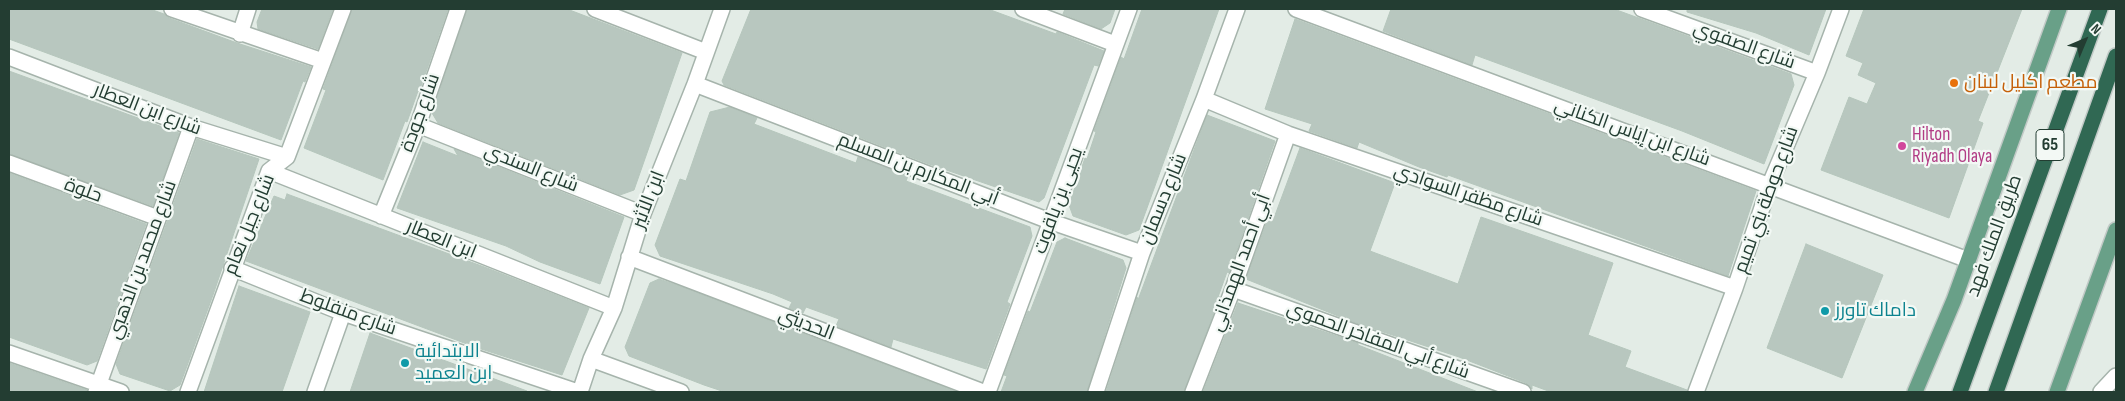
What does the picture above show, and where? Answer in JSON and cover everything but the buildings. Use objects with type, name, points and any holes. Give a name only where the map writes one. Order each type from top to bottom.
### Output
[{"type":"highway","name":"طريق الملك فهد","points":[[1960,392],[2100,9]]},
{"type":"highway","name":"65","points":[[1996,392],[2116,56]]},
{"type":"main road","points":[[1914,392],[1954,300],[2059,9]]},
{"type":"main road","points":[[2057,392],[2116,230]]},
{"type":"street","points":[[172,9],[323,61]]},
{"type":"street","points":[[240,34],[248,9]]},
{"type":"street","name":"شارع جبل نعام","points":[[188,392],[269,171],[288,157],[342,9]]},
{"type":"street","name":"شارع جودة","points":[[381,216],[418,125],[458,9]]},
{"type":"street","points":[[595,9],[706,52]]},
{"type":"street","name":"ابن الأثير","points":[[579,392],[614,308],[643,214],[695,84],[722,9]]},
{"type":"street","points":[[1023,9],[1115,44]]},
{"type":"street","name":"يحيى بن ياقوت","points":[[988,392],[1129,9]]},
{"type":"street","name":"شارع دسمان","points":[[1096,392],[1142,253],[1204,99],[1237,9]]},
{"type":"street","name":"شارع ابن إياس الكناني","points":[[1296,9],[1770,184],[1968,260]]},
{"type":"street","name":"شارع الصفوي","points":[[1642,9],[1817,73]]},
{"type":"street","name":"شارع حوطة بني تميم","points":[[1696,392],[1735,288],[1770,184],[1817,73],[1840,9]]},
{"type":"street","name":"شارع ابن العطار","points":[[9,57],[191,127],[288,157]]},
{"type":"street","name":"أبي المكارم بن المسلم","points":[[695,84],[1052,222],[1142,253]]},
{"type":"street","name":"شارع مظفر السوادي","points":[[1204,99],[1288,134],[1735,288]]},
{"type":"street","name":"شارع السندي","points":[[418,125],[643,214]]},
{"type":"street","name":"شارع محمد بن الذهبي","points":[[97,388],[191,127]]},
{"type":"street","name":"أبي أحمد الهمذاني","points":[[1193,392],[1233,289],[1288,134]]},
{"type":"street","name":"حلوة","points":[[9,163],[158,218]]},
{"type":"street","name":"ابن العطار","points":[[269,171],[614,308]]},
{"type":"street","name":"الحديثي","points":[[629,257],[983,392]]},
{"type":"street","name":"شارع منفلوط","points":[[232,268],[343,313],[579,392]]},
{"type":"street","name":"شارع أبي المفاخر الحموي","points":[[1233,289],[1523,392]]},
{"type":"street","points":[[315,392],[343,313]]},
{"type":"street","points":[[9,353],[97,388],[121,392]]},
{"type":"street","points":[[592,359],[681,392]]},
{"type":"street","points":[[2101,392],[2116,376]]},
{"type":"place","name":"مطعم اكليل لبنان","points":[[1954,83]]},
{"type":"place","name":"Hilton Riyadh Olaya","points":[[1902,146]]},
{"type":"place","name":"داماك تاورز","points":[[1825,311]]},
{"type":"place","name":"الابتدائية ابن العميد","points":[[405,363]]}]
